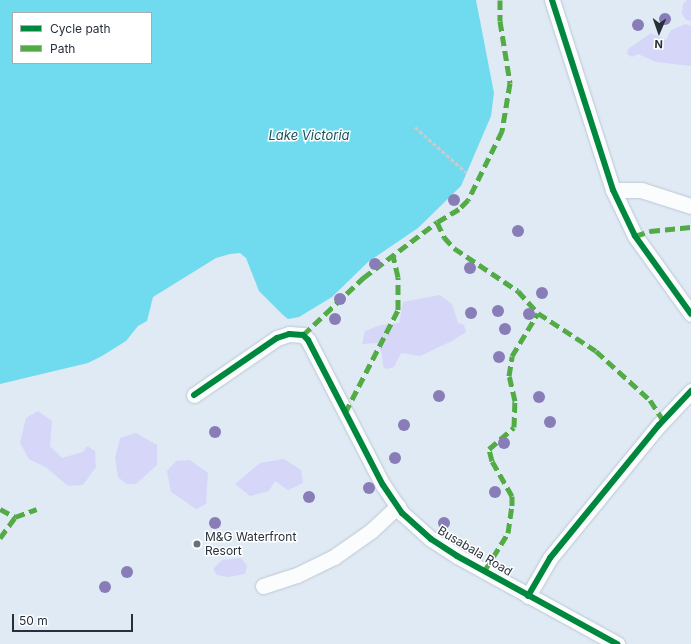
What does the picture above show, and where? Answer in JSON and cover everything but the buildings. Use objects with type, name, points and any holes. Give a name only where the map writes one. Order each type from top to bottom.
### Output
[{"type":"street","points":[[552,0],[613,190],[635,236],[691,314]]},
{"type":"street","points":[[613,190],[641,190],[691,206]]},
{"type":"street","name":"Busabala Road","points":[[194,395],[277,338],[289,334],[303,335],[314,353],[360,443],[398,506],[431,539],[528,596],[616,644]]},
{"type":"street","points":[[528,596],[550,558],[568,535],[659,425],[691,391]]},
{"type":"street","points":[[263,586],[297,575],[334,557],[371,531],[398,506]]},
{"type":"path","points":[[415,127],[467,173]]},
{"type":"shaded area","points":[[687,0],[691,0],[691,21],[686,20],[682,13],[683,4]]},
{"type":"shaded area","points":[[686,24],[691,26],[691,66],[656,62],[638,54],[632,57],[627,54],[628,49],[651,33],[666,40],[671,30]]},
{"type":"shaded area","points":[[440,295],[452,304],[458,323],[464,325],[466,332],[452,341],[420,356],[401,353],[394,367],[386,369],[383,366],[382,354],[377,343],[362,344],[365,331],[381,325],[399,323],[403,302]]},
{"type":"shaded area","points":[[38,411],[52,421],[50,446],[62,458],[83,452],[87,446],[95,451],[96,467],[83,485],[68,486],[47,468],[29,459],[20,443],[26,418]]},
{"type":"shaded area","points":[[136,433],[157,445],[157,465],[136,484],[126,484],[118,477],[115,458],[120,438]]},
{"type":"shaded area","points":[[284,459],[301,470],[303,483],[288,490],[275,481],[269,491],[250,496],[235,484],[260,463]]},
{"type":"shaded area","points":[[190,460],[208,473],[206,504],[196,509],[171,492],[167,471],[176,461]]},
{"type":"shaded area","points":[[241,558],[247,566],[245,574],[228,577],[217,575],[213,569],[222,560]]},
{"type":"water","name":"Lake Victoria","points":[[0,0],[476,0],[494,93],[491,116],[461,186],[418,228],[368,262],[332,297],[299,317],[288,319],[259,291],[246,258],[240,253],[216,258],[153,297],[147,321],[138,326],[126,341],[88,363],[0,384]]},
{"type":"marked path","points":[[500,0],[500,21],[510,83],[502,131],[468,200],[459,209],[437,222],[444,237],[454,248],[518,291],[538,313],[596,351],[650,400],[663,420]]},
{"type":"marked path","points":[[303,335],[363,278],[437,222]]},
{"type":"marked path","points":[[635,236],[650,231],[691,227]]},
{"type":"marked path","points":[[345,413],[398,310],[398,277],[393,255]]},
{"type":"marked path","points":[[485,570],[508,533],[512,506],[512,496],[492,461],[489,449],[514,427],[515,401],[509,376],[512,356],[538,313]]},
{"type":"marked path","points":[[0,509],[15,517]]},
{"type":"marked path","points":[[0,538],[15,517],[37,509]]},
{"type":"cycle path","points":[[552,0],[613,190],[635,236],[691,314]]},
{"type":"cycle path","points":[[194,395],[277,338],[289,334],[303,335],[308,340],[383,485],[402,513],[431,539],[457,556],[617,644]]},
{"type":"cycle path","points":[[528,596],[550,558],[659,425],[691,391]]},
{"type":"place","name":"M&G Waterfront Resort","points":[[197,544]]}]
